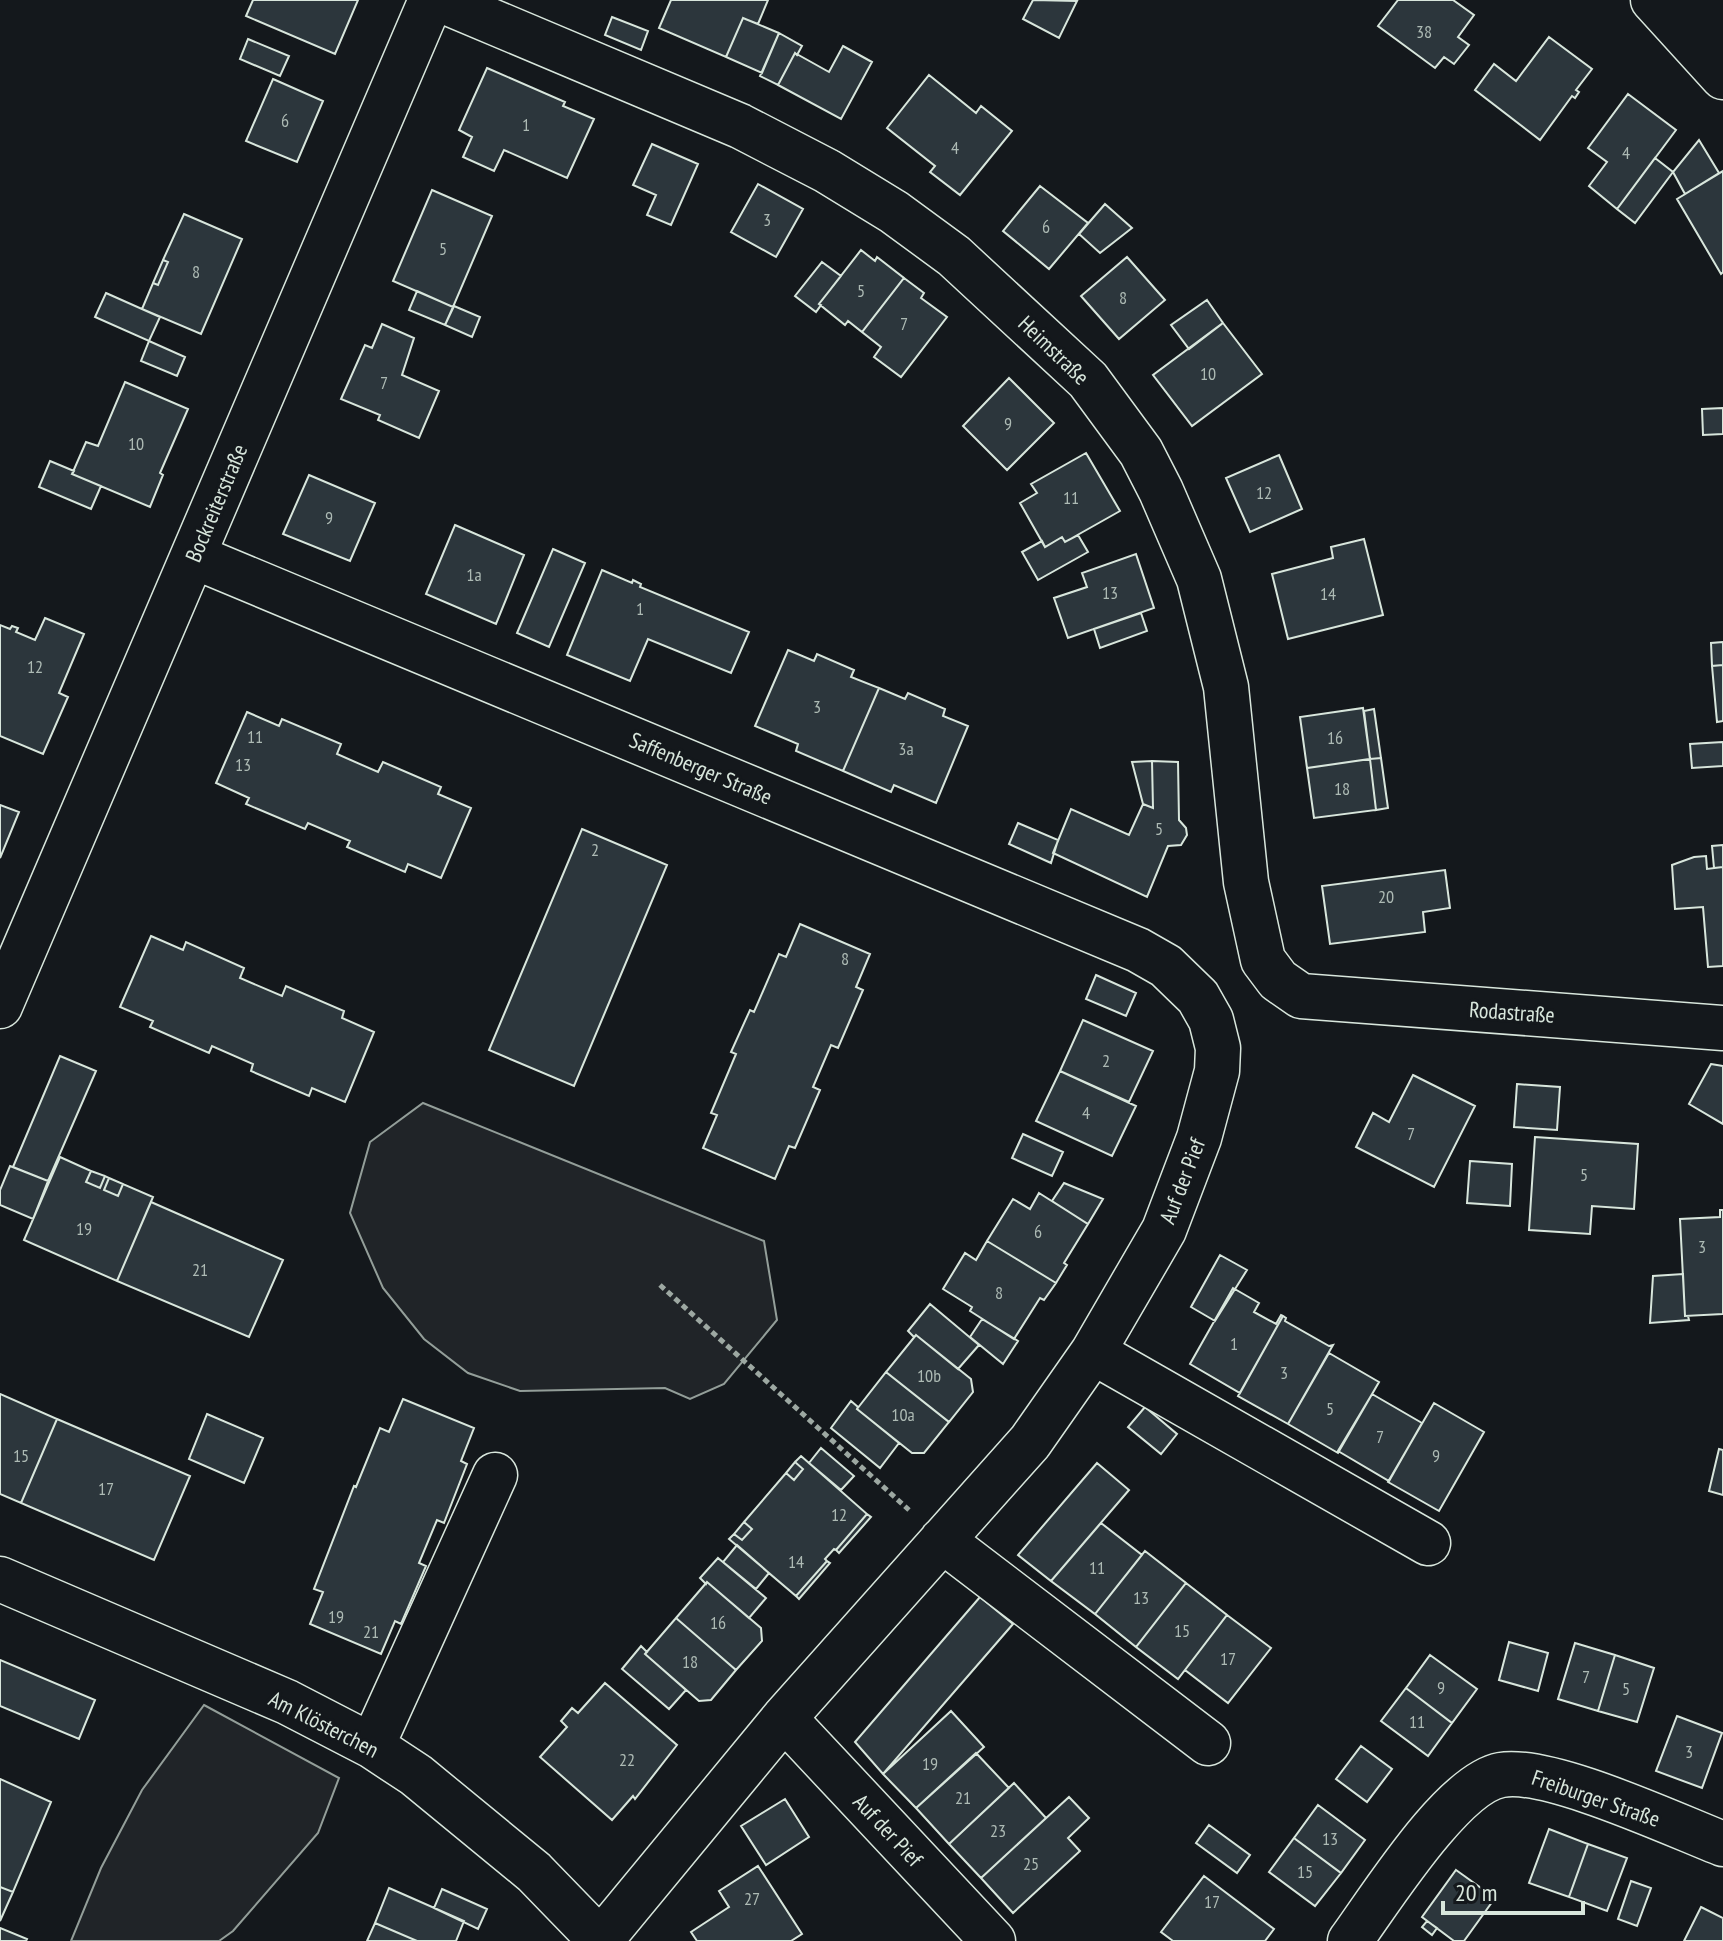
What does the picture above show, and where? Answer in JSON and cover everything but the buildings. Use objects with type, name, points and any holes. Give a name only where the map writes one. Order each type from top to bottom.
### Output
[{"type":"street","name":"Bockreiterstraße","points":[[0,1006],[431,0]]},
{"type":"street","name":"Heimstraße","points":[[441,0],[740,126],[827,171],[894,212],[954,256],[1088,380],[1141,452],[1199,579],[1226,687],[1246,882],[1263,960],[1278,980],[1301,996]]},
{"type":"street","points":[[1653,0],[1723,77]]},
{"type":"street","points":[[1695,0],[1723,22]]},
{"type":"street","name":"Saffenberger Straße","points":[[193,556],[1138,950],[1166,966],[1198,997]]},
{"type":"street","name":"Rodastraße","points":[[1301,996],[1723,1028]]},
{"type":"street","name":"Auf der Pief","points":[[600,1941],[784,1718],[1030,1442],[1093,1352],[1164,1230],[1199,1138],[1217,1071],[1218,1048],[1211,1020],[1198,997]]},
{"type":"street","points":[[1093,1352],[1428,1543]]},
{"type":"street","points":[[372,1746],[495,1475]]},
{"type":"street","points":[[942,1540],[1208,1743]]},
{"type":"street","name":"Am Klösterchen","points":[[0,1579],[287,1702],[372,1746],[416,1775],[534,1872],[600,1941]]},
{"type":"street","name":"Auf der Pief","points":[[784,1718],[993,1941]]},
{"type":"street","name":"Freiburger Straße","points":[[1350,1941],[1440,1818],[1470,1792],[1499,1775],[1526,1773],[1577,1788],[1723,1844]]},
{"type":"path","points":[[660,1285],[942,1540]]},
{"type":"shaded area","points":[[423,1103],[764,1241],[777,1320],[724,1384],[690,1399],[665,1388],[520,1391],[468,1373],[424,1339],[383,1288],[350,1213],[370,1142]]},
{"type":"shaded area","points":[[204,1705],[339,1778],[318,1833],[233,1931],[219,1941],[71,1941],[101,1868],[142,1790]]}]
